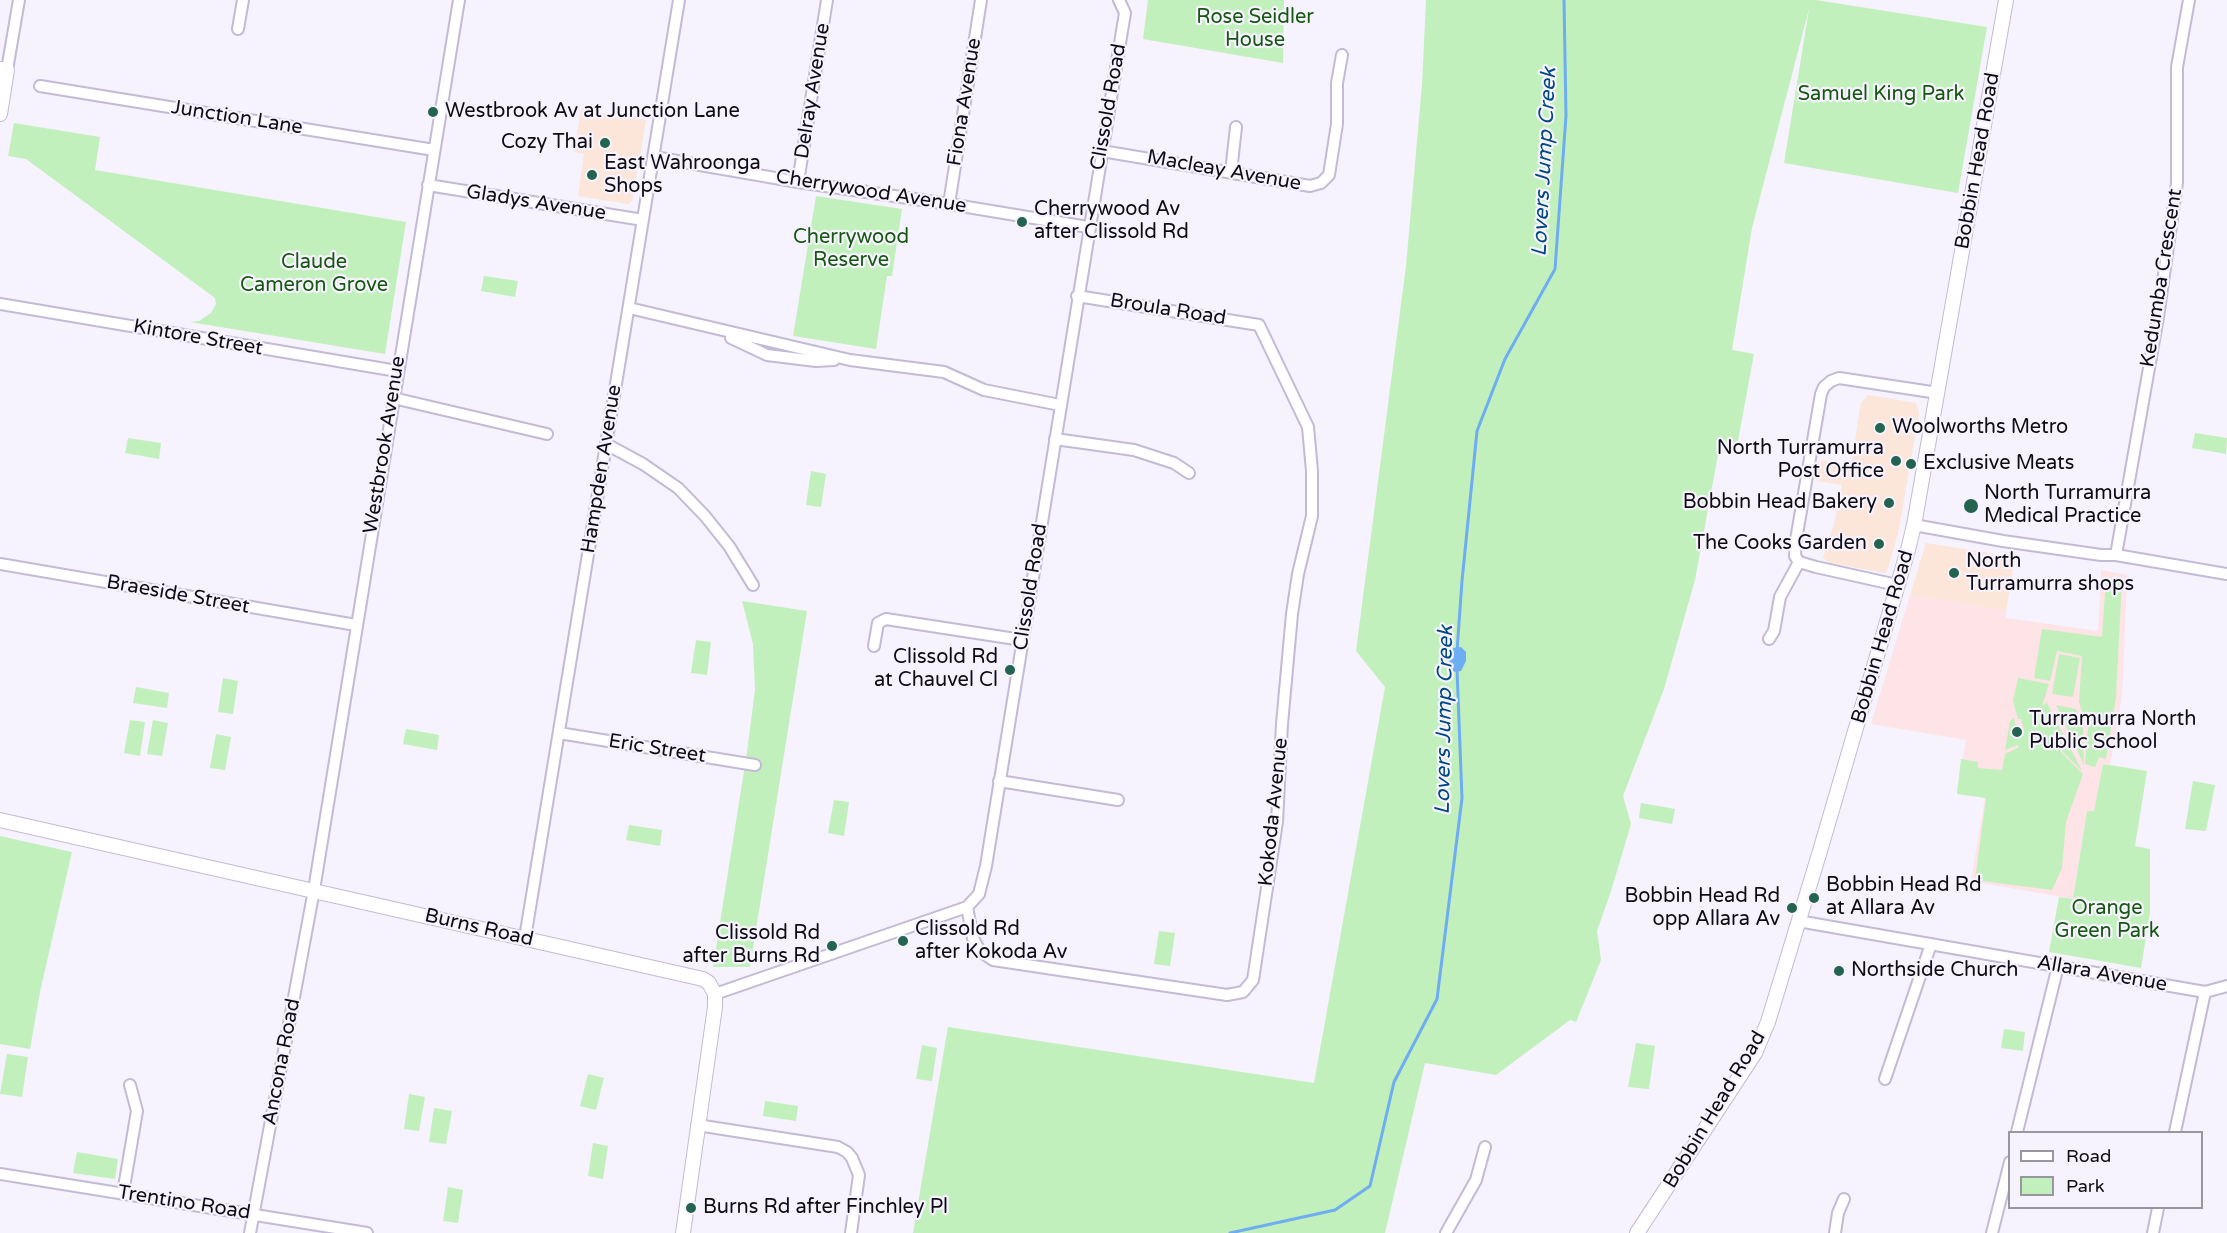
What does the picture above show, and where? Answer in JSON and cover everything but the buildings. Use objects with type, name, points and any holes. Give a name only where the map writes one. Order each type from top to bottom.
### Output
[{"type":"main road","name":"Bobbin Head Road","points":[[1638,1233],[1755,1053],[1768,1022],[1914,525],[2006,0]]},
{"type":"main road","points":[[0,114],[4,70]]},
{"type":"main road","name":"Burns Road","points":[[0,819],[703,979],[709,983],[716,994]]},
{"type":"main road","points":[[683,1233],[716,994]]},
{"type":"street","points":[[4,70],[19,0]]},
{"type":"street","points":[[238,30],[243,0]]},
{"type":"street","name":"Westbrook Avenue","points":[[314,890],[459,0]]},
{"type":"street","name":"Hampden Avenue","points":[[525,938],[679,0]]},
{"type":"street","name":"Delray Avenue","points":[[798,182],[827,0]]},
{"type":"street","name":"Fiona Avenue","points":[[949,204],[981,0]]},
{"type":"street","name":"Clissold Road","points":[[967,907],[979,894],[982,884],[1088,227],[1125,13],[1119,0]]},
{"type":"street","name":"Kedumba Crescent","points":[[2116,555],[2158,317],[2177,183],[2177,67],[2189,0]]},
{"type":"street","name":"Macleay Avenue","points":[[1102,151],[1310,186],[1321,183],[1329,175],[1337,124],[1337,83],[1342,54]]},
{"type":"street","name":"Junction Lane","points":[[40,86],[434,150]]},
{"type":"street","points":[[1231,172],[1236,127]]},
{"type":"street","name":"Cherrywood Avenue","points":[[654,157],[1088,227]]},
{"type":"street","name":"Gladys Avenue","points":[[428,185],[643,220]]},
{"type":"street","name":"Broula Road","points":[[1077,296],[1259,326]]},
{"type":"street","name":"Kintore Street","points":[[0,304],[397,371]]},
{"type":"street","points":[[628,308],[703,325],[767,355],[816,362],[850,360],[944,372],[984,390],[1060,405]]},
{"type":"street","name":"Kokoda Avenue","points":[[967,907],[973,938],[980,951],[993,960],[1227,995],[1243,992],[1252,981],[1277,822],[1282,724],[1292,614],[1298,574],[1312,516],[1312,471],[1308,427],[1259,326]]},
{"type":"street","points":[[1897,585],[1799,562],[1795,556],[1824,387],[1831,381],[1847,378],[1938,393]]},
{"type":"street","points":[[393,398],[547,435]]},
{"type":"street","points":[[1055,439],[1134,450],[1174,463],[1189,472]]},
{"type":"street","points":[[606,444],[643,464],[678,488],[729,546],[753,585]]},
{"type":"street","points":[[1914,525],[2227,574]]},
{"type":"street","points":[[1769,639],[1774,631],[1780,597],[1799,562]]},
{"type":"street","name":"Braeside Street","points":[[0,564],[356,625]]},
{"type":"street","points":[[874,646],[878,623],[886,619],[1022,640]]},
{"type":"street","name":"Eric Street","points":[[558,733],[755,765]]},
{"type":"street","points":[[999,781],[1118,800]]},
{"type":"street","name":"Ancona Road","points":[[250,1233],[314,890]]},
{"type":"street","points":[[716,994],[967,907]]},
{"type":"street","name":"Allara Avenue","points":[[1798,921],[2205,992],[2227,986]]},
{"type":"street","points":[[1885,1079],[1931,944]]},
{"type":"street","points":[[2017,1131],[2058,966]]},
{"type":"street","points":[[2175,1131],[2205,992]]},
{"type":"street","points":[[123,1193],[137,1111],[130,1085]]},
{"type":"street","points":[[697,1125],[838,1147],[846,1152],[852,1158],[859,1175],[851,1233]]},
{"type":"street","points":[[1446,1233],[1476,1180],[1485,1148]]},
{"type":"street","points":[[1992,1233],[2008,1170]]},
{"type":"street","name":"Trentino Road","points":[[0,1174],[367,1233]]},
{"type":"street","points":[[1834,1233],[1844,1198]]},
{"type":"street","points":[[2153,1233],[2158,1209]]},
{"type":"shaded area","points":[[581,109],[646,120],[632,201],[628,204],[578,196],[584,154],[574,152]]},
{"type":"shaded area","points":[[1868,395],[1916,403],[1919,413],[1898,534],[1887,571],[1884,573],[1827,562],[1823,557],[1834,524],[1842,485],[1817,481],[1821,460],[1851,465],[1861,403]]},
{"type":"shaded area","points":[[1926,543],[2015,557],[2006,611],[1910,595]]},
{"type":"shaded area","name":"Turramurra North Public School","points":[[2101,570],[2127,575],[2122,696],[2110,765],[2103,764],[2094,812],[2087,811],[2073,899],[1971,881],[1985,798],[1957,793],[1966,740],[1871,724],[1910,595],[2006,611],[2006,618],[2098,631]]},
{"type":"green space","name":"Rose Seidler House","points":[[1148,0],[1284,0],[1283,63],[1143,39]]},
{"type":"green space","name":"Samuel King Park","points":[[1426,0],[1816,0],[1987,27],[1958,193],[1784,163],[1809,9],[1752,228],[1732,350],[1754,354],[1737,446],[1720,444],[1695,580],[1664,689],[1623,796],[1631,824],[1597,931],[1601,960],[1576,1022],[1570,1020],[1496,1075],[1425,1063],[1385,1233],[913,1233],[948,1027],[1314,1083],[1385,687],[1356,651],[1406,266],[1422,85]]},
{"type":"green space","name":"Claude Cameron Grove","points":[[14,123],[100,137],[95,170],[406,222],[385,354],[190,322],[199,321],[211,313],[216,304],[215,298],[26,159],[8,156]]},
{"type":"green space","name":"Cherrywood Reserve","points":[[816,196],[902,209],[892,276],[887,276],[876,349],[793,336]]},
{"type":"green space","points":[[484,276],[518,281],[515,297],[481,291]]},
{"type":"green space","points":[[2195,433],[2227,438],[2226,454],[2192,448]]},
{"type":"green space","points":[[128,438],[161,443],[159,459],[125,453]]},
{"type":"green space","points":[[811,471],[826,474],[821,507],[806,505]]},
{"type":"green space","points":[[2106,577],[2122,579],[2116,697],[2106,759],[2099,757],[2095,767],[2085,764],[2088,728],[2079,702],[2082,656],[2057,651],[2050,681],[2034,678],[2042,629],[2102,637]]},
{"type":"green space","points":[[742,601],[807,611],[750,967],[713,967],[755,690],[753,644]]},
{"type":"green space","points":[[696,640],[711,642],[707,675],[691,673]]},
{"type":"green space","points":[[2059,654],[2080,658],[2073,697],[2052,694]]},
{"type":"green space","points":[[223,678],[238,681],[233,714],[218,712]]},
{"type":"green space","points":[[2018,678],[2049,684],[2042,706],[2047,703],[2082,771],[2060,751],[2083,774],[2066,822],[2062,868],[2052,890],[1975,880],[1986,798],[1957,794],[1961,759],[1978,762],[1978,768],[2002,770],[2005,754],[2019,747],[2017,745],[2005,750],[2010,721],[2014,718],[2017,732],[2024,731],[2013,701]]},
{"type":"green space","points":[[136,687],[169,693],[167,708],[133,703]]},
{"type":"green space","points":[[2056,705],[2076,709],[2083,729],[2084,765]]},
{"type":"green space","points":[[130,720],[145,722],[140,756],[124,753]]},
{"type":"green space","points":[[153,720],[168,723],[162,756],[147,754]]},
{"type":"green space","points":[[406,729],[439,735],[437,750],[403,744]]},
{"type":"green space","points":[[216,734],[231,737],[225,770],[210,768]]},
{"type":"green space","name":"Orange Green Park","points":[[2103,764],[2147,771],[2135,846],[2150,849],[2150,912],[2141,968],[2049,952],[2059,897],[2073,899],[2087,811],[2094,811]]},
{"type":"green space","points":[[2193,781],[2215,785],[2206,831],[2185,829]]},
{"type":"green space","points":[[834,800],[849,802],[844,836],[828,833]]},
{"type":"green space","points":[[1641,803],[1675,809],[1672,824],[1639,818]]},
{"type":"green space","points":[[629,825],[662,830],[660,846],[626,840]]},
{"type":"green space","points":[[0,836],[72,852],[40,992],[30,1049],[0,1044]]},
{"type":"green space","points":[[1159,931],[1175,933],[1170,966],[1154,964]]},
{"type":"green space","points":[[2004,1029],[2025,1032],[2023,1051],[2001,1048]]},
{"type":"green space","points":[[1636,1043],[1655,1046],[1649,1089],[1628,1087]]},
{"type":"green space","points":[[922,1045],[937,1048],[932,1081],[916,1079]]},
{"type":"green space","points":[[7,1054],[28,1057],[22,1097],[0,1094]]},
{"type":"green space","points":[[588,1074],[604,1078],[596,1110],[580,1106]]},
{"type":"green space","points":[[409,1094],[425,1097],[419,1131],[404,1129]]},
{"type":"green space","points":[[765,1101],[798,1106],[796,1121],[763,1116]]},
{"type":"green space","points":[[434,1108],[452,1111],[446,1144],[429,1142]]},
{"type":"green space","points":[[593,1143],[608,1146],[603,1179],[588,1176]]},
{"type":"green space","points":[[77,1152],[118,1159],[115,1179],[73,1173]]},
{"type":"green space","points":[[448,1187],[463,1190],[458,1223],[443,1221]]},
{"type":"water","points":[[1461,647],[1466,652],[1466,661],[1461,671],[1452,672],[1449,665],[1451,651],[1453,648]]},
{"type":"waterway","name":"Lovers Jump Creek","points":[[1457,651],[1477,431],[1505,359],[1555,269],[1566,116],[1564,0]]},
{"type":"waterway","name":"Lovers Jump Creek","points":[[1230,1233],[1335,1210],[1370,1186],[1394,1082],[1437,999],[1462,798],[1457,670]]},
{"type":"place","name":"Westbrook Av at Junction Lane","points":[[433,112]]},
{"type":"place","name":"Cozy Thai","points":[[605,143]]},
{"type":"place","name":"East Wahroonga Shops","points":[[592,175]]},
{"type":"place","name":"Cherrywood Av after Clissold Rd","points":[[1022,222]]},
{"type":"place","name":"Woolworths Metro","points":[[1880,428]]},
{"type":"place","name":"North Turramurra Post Office","points":[[1896,461]]},
{"type":"place","name":"Exclusive Meats","points":[[1911,464]]},
{"type":"place","name":"Bobbin Head Bakery","points":[[1889,503]]},
{"type":"place","name":"North Turramurra Medical Practice","points":[[1971,506]]},
{"type":"place","name":"The Cooks Garden","points":[[1879,544]]},
{"type":"place","name":"North Turramurra shops","points":[[1954,573]]},
{"type":"place","name":"Clissold Rd at Chauvel Cl","points":[[1010,670]]},
{"type":"place","name":"Turramurra North Public School","points":[[2017,732]]},
{"type":"place","name":"Bobbin Head Rd at Allara Av","points":[[1814,898]]},
{"type":"place","name":"Bobbin Head Rd opp Allara Av","points":[[1792,908]]},
{"type":"place","name":"Clissold Rd after Kokoda Av","points":[[903,941]]},
{"type":"place","name":"Clissold Rd after Burns Rd","points":[[832,946]]},
{"type":"place","name":"Northside Church","points":[[1839,971]]},
{"type":"place","name":"Burns Rd after Finchley Pl","points":[[691,1208]]}]
